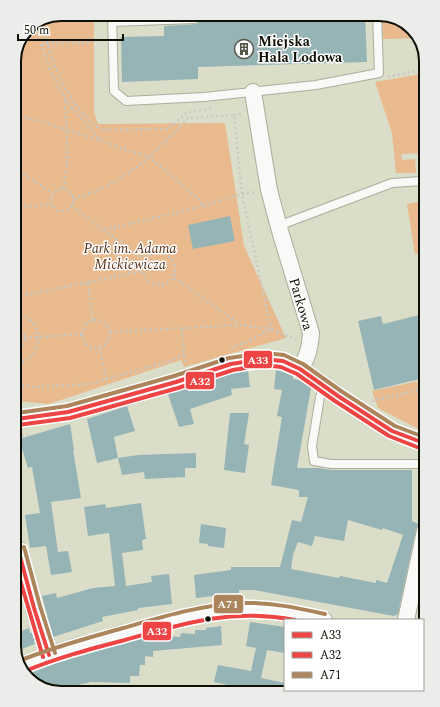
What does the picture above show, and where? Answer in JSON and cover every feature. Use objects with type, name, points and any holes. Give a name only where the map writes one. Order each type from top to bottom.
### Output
[{"type":"street","name":"Parkowa","points":[[253,92],[269,190],[278,226],[311,333],[310,347],[306,360],[300,369]]},
{"type":"street","points":[[21,418],[68,412],[125,397],[246,361],[263,359],[283,361],[300,369],[392,431],[419,441]]},
{"type":"street","points":[[21,560],[49,655]]},
{"type":"street","points":[[406,619],[419,560]]},
{"type":"street","points":[[25,664],[49,655],[188,616],[220,611],[244,609],[276,611],[319,619]]},
{"type":"lane","points":[[112,21],[114,91],[126,101],[204,97],[253,92],[316,85],[379,73],[377,21]]},
{"type":"lane","points":[[278,226],[392,183],[419,178]]},
{"type":"lane","points":[[325,386],[320,397],[312,446],[314,461],[330,464],[419,464]]},
{"type":"path","points":[[37,30],[49,68],[70,106],[101,140]]},
{"type":"path","points":[[42,44],[91,43]]},
{"type":"path","points":[[386,77],[419,70]]},
{"type":"path","points":[[64,188],[68,147],[65,96]]},
{"type":"path","points":[[74,199],[70,191],[64,188],[57,189],[52,193],[50,199],[57,210],[65,211],[71,206],[74,199],[103,188],[149,157],[171,137],[188,118],[256,113]]},
{"type":"path","points":[[234,115],[242,194],[271,329]]},
{"type":"path","points":[[21,116],[101,140],[149,157],[199,199],[203,206]]},
{"type":"path","points":[[21,172],[52,193]]},
{"type":"path","points":[[104,230],[203,206],[242,194],[269,190]]},
{"type":"path","points":[[21,207],[52,204]]},
{"type":"path","points":[[71,206],[145,260]]},
{"type":"path","points":[[154,254],[166,254],[174,262],[175,273],[169,282],[158,286],[148,282],[143,271],[145,260],[154,254]]},
{"type":"path","points":[[21,296],[143,271]]},
{"type":"path","points":[[172,277],[241,325]]},
{"type":"path","points":[[88,283],[93,321]]},
{"type":"path","points":[[21,315],[32,322],[38,332],[39,337],[37,348],[33,355],[27,360],[21,362]]},
{"type":"path","points":[[93,321],[102,321],[106,324],[110,332],[109,341],[100,348],[94,348],[84,342],[82,334],[86,325],[93,321]]},
{"type":"path","points":[[110,332],[241,325],[271,329],[298,342]]},
{"type":"path","points":[[182,328],[184,355],[188,368]]},
{"type":"path","points":[[21,330],[23,331],[25,338],[21,346]]},
{"type":"path","points":[[25,338],[82,334]]},
{"type":"path","points":[[100,348],[106,379]]},
{"type":"path","points":[[21,386],[35,387],[90,384],[170,361],[184,355]]},
{"type":"path","points":[[367,402],[419,391]]},
{"type":"green space","name":"Park im. Adama Mickiewicza","points":[[61,21],[94,21],[94,112],[98,124],[225,123],[244,246],[286,338],[184,367],[181,360],[49,404],[21,401],[21,58],[22,50],[29,37],[46,24]]},
{"type":"green space","points":[[382,21],[397,25],[411,38],[383,39]]},
{"type":"green space","points":[[419,74],[419,153],[401,154],[402,160],[415,159],[416,173],[396,173],[392,133],[375,82]]},
{"type":"green space","points":[[419,202],[419,254],[415,254],[407,204]]},
{"type":"green space","points":[[419,381],[419,429],[378,408],[372,391]]},
{"type":"building","name":"Miejska Hala Lodowa","points":[[199,21],[365,21],[367,62],[198,67],[198,79],[122,82],[121,37],[164,36],[164,26],[197,24]]},
{"type":"building","points":[[230,216],[235,241],[193,249],[188,225]]},
{"type":"building","points":[[419,315],[419,379],[374,390],[358,321],[381,316],[383,324]]},
{"type":"building","points":[[248,370],[250,387],[231,389],[232,395],[190,409],[194,424],[179,427],[168,394],[233,373]]},
{"type":"building","points":[[276,370],[293,376],[293,379],[299,380],[311,388],[297,468],[319,468],[331,470],[412,470],[412,521],[419,524],[416,529],[398,614],[394,616],[254,590],[239,590],[239,593],[196,598],[194,575],[231,570],[231,567],[280,567],[292,520],[301,522],[308,497],[299,497],[299,490],[271,485],[282,417],[277,416],[282,390],[274,389]],"holes":[[[348,520],[382,530],[383,528],[403,535],[387,583],[376,580],[376,583],[340,576],[339,578],[291,569],[293,555],[298,542],[312,546],[315,536],[344,541]]]},
{"type":"building","points":[[127,406],[135,431],[114,437],[118,458],[97,463],[87,419]]},
{"type":"building","points":[[230,413],[249,413],[244,444],[249,445],[245,473],[224,470]]},
{"type":"building","points":[[70,424],[81,498],[51,502],[58,552],[68,551],[72,572],[51,575],[46,546],[30,548],[25,515],[40,513],[32,467],[28,468],[21,445],[21,438]]},
{"type":"building","points":[[196,453],[196,468],[185,468],[185,477],[145,479],[144,472],[122,475],[118,458],[138,455]]},
{"type":"building","points":[[141,503],[146,539],[142,540],[143,550],[122,553],[126,586],[152,582],[151,576],[169,574],[172,604],[138,608],[138,610],[102,617],[103,621],[53,637],[42,596],[56,593],[57,598],[93,588],[115,586],[109,533],[88,536],[84,507],[105,504],[106,508]]},
{"type":"building","points":[[201,524],[226,528],[224,548],[199,543]]},
{"type":"building","points":[[250,622],[284,627],[284,653],[267,650],[261,678],[284,683],[284,686],[232,686],[214,682],[218,665],[251,671],[256,648],[246,646]]},
{"type":"building","points":[[221,626],[222,645],[153,651],[153,657],[145,656],[145,665],[140,665],[139,676],[130,676],[130,683],[91,682],[74,686],[58,686],[43,682],[32,673],[53,664],[142,638],[159,635],[180,637],[181,633],[195,634],[195,630],[206,630],[206,628]]},
{"type":"building","points":[[29,628],[35,644],[21,649],[21,631]]},
{"type":"transit line","name":"A71","points":[[21,412],[67,406],[174,376],[229,358],[264,353],[284,355],[303,364],[395,426],[419,435]]},
{"type":"transit line","name":"A33","points":[[21,418],[68,412],[176,382],[231,364],[263,359],[283,361],[300,369],[392,431],[419,441]]},
{"type":"transit line","name":"A32","points":[[21,425],[70,418],[178,388],[233,370],[263,365],[281,367],[297,374],[389,436],[419,448]]},
{"type":"transit line","name":"A71","points":[[24,547],[40,606],[55,653]]},
{"type":"transit line","name":"A33","points":[[21,560],[49,655]]},
{"type":"transit line","name":"A32","points":[[21,583],[43,657]]},
{"type":"transit line","name":"A71","points":[[23,659],[97,635],[211,606],[241,603],[263,603],[325,614]]},
{"type":"transit line","name":"A32","points":[[29,670],[86,650],[208,619],[250,616],[287,619]]},
{"type":"place","name":"Miejska Hala Lodowa","points":[[244,49]]}]
